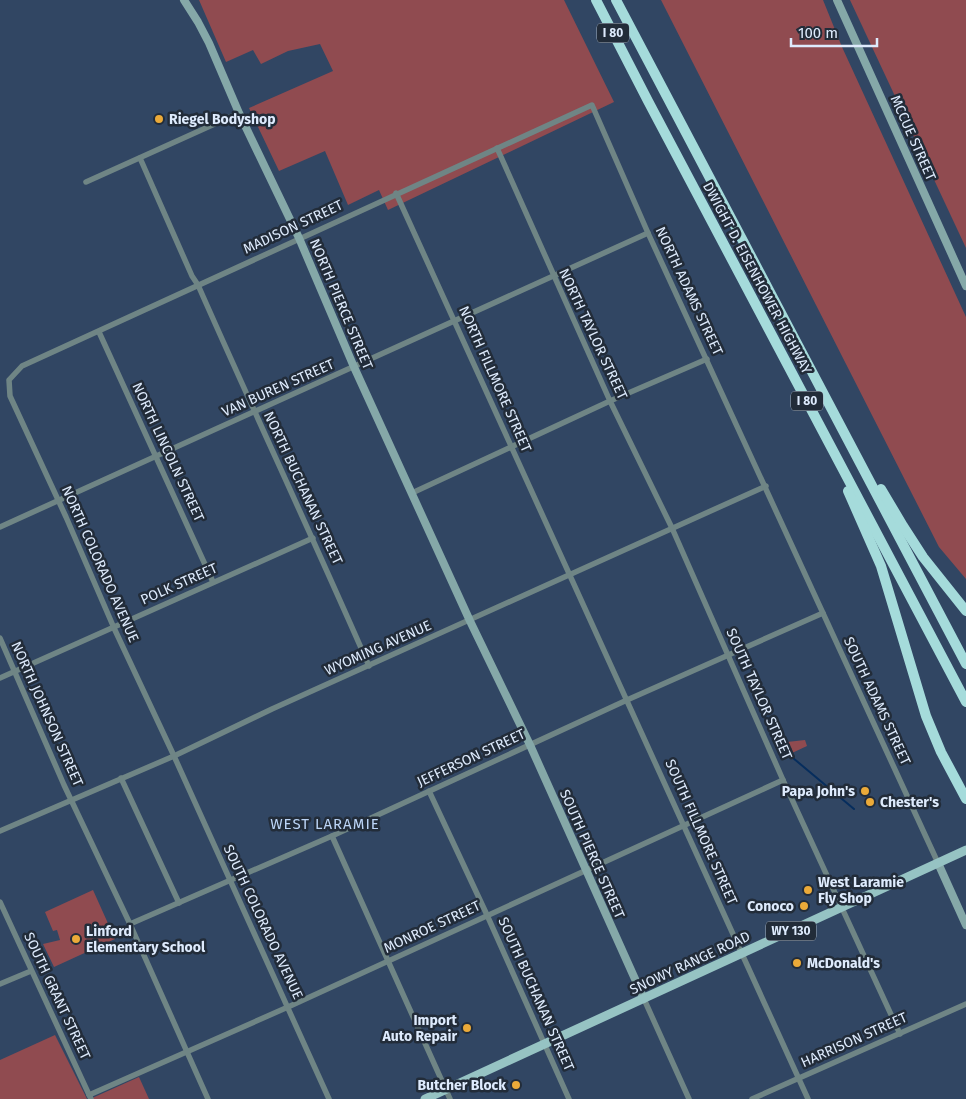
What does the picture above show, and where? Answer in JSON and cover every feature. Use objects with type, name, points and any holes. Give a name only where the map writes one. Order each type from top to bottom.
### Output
[{"type":"highway","name":"DWIGHT D. EISENHOWER HIGHWAY","points":[[596,0],[966,702]]},
{"type":"highway","name":"DWIGHT D. EISENHOWER HIGHWAY","points":[[616,0],[966,664]]},
{"type":"highway","points":[[814,373],[902,526],[966,611]]},
{"type":"highway","points":[[812,410],[881,566],[926,716],[941,752],[966,800]]},
{"type":"main road","name":"NORTH PIERCE STREET","points":[[184,0],[209,43],[239,113],[299,238],[354,367],[470,620]]},
{"type":"main road","name":"MCCUE STREET","points":[[837,0],[966,286]]},
{"type":"main road","name":"SOUTH PIERCE STREET","points":[[470,620],[530,745],[644,999]]},
{"type":"main road","name":"SNOWY RANGE ROAD","points":[[425,1099],[966,850]]},
{"type":"main road","name":"SOUTH ADAMS STREET","points":[[938,863],[966,925]]},
{"type":"street","name":"MADISON STREET","points":[[9,380],[22,366],[396,193],[592,105]]},
{"type":"street","name":"NORTH ADAMS STREET","points":[[592,105],[648,233],[766,486]]},
{"type":"street","points":[[86,182],[239,113]]},
{"type":"street","name":"NORTH TAYLOR STREET","points":[[497,148],[610,401],[672,528]]},
{"type":"street","name":"NORTH BUCHANAN STREET","points":[[140,158],[254,413],[313,538],[369,666]]},
{"type":"street","name":"NORTH FILLMORE STREET","points":[[396,193],[570,575]]},
{"type":"street","name":"VAN BUREN STREET","points":[[0,527],[648,233]]},
{"type":"street","name":"NORTH LINCOLN STREET","points":[[99,332],[214,582]]},
{"type":"street","points":[[412,493],[610,401],[707,359]]},
{"type":"street","name":"NORTH COLORADO AVENUE","points":[[9,380],[10,396],[59,501],[114,628],[174,756]]},
{"type":"street","name":"WYOMING AVENUE","points":[[0,830],[174,756],[766,486]]},
{"type":"street","name":"SOUTH ADAMS STREET","points":[[766,486],[938,863]]},
{"type":"street","name":"SOUTH TAYLOR STREET","points":[[672,528],[783,780],[900,1034]]},
{"type":"street","name":"POLK STREET","points":[[0,678],[313,538]]},
{"type":"street","name":"SOUTH FILLMORE STREET","points":[[570,575],[808,1099]]},
{"type":"street","name":"JEFFERSON STREET","points":[[130,924],[332,836],[627,700],[823,613]]},
{"type":"street","name":"NORTH JOHNSON STREET","points":[[0,638],[70,800],[130,924],[208,1099]]},
{"type":"street","name":"SOUTH COLORADO AVENUE","points":[[174,756],[329,1099]]},
{"type":"street","points":[[121,778],[179,903]]},
{"type":"street","name":"MONROE STREET","points":[[90,1097],[783,780]]},
{"type":"street","name":"SOUTH BUCHANAN STREET","points":[[429,791],[569,1099]]},
{"type":"street","points":[[332,836],[450,1099]]},
{"type":"street","name":"SOUTH GRANT STREET","points":[[0,902],[90,1097]]},
{"type":"street","points":[[0,984],[31,971]]},
{"type":"street","name":"SOUTH PIERCE STREET","points":[[644,999],[689,1099]]},
{"type":"street","name":"HARRISON STREET","points":[[752,1099],[966,1004]]},
{"type":"shaded area","points":[[199,0],[564,0],[614,102],[388,210],[379,190],[348,205],[325,151],[279,171],[249,108],[333,71],[320,44],[288,51],[261,64],[253,50],[226,62]]},
{"type":"shaded area","points":[[661,0],[823,0],[842,47],[966,317],[966,579],[939,547]]},
{"type":"shaded area","points":[[850,0],[966,0],[966,248]]},
{"type":"shaded area","points":[[805,740],[807,746],[792,753],[787,742]]},
{"type":"shaded area","points":[[93,890],[115,939],[54,967],[43,944],[60,940],[57,930],[53,931],[45,912]]},
{"type":"shaded area","points":[[55,1035],[87,1099],[0,1099],[0,1060]]},
{"type":"shaded area","points":[[139,1077],[149,1099],[90,1099]]},
{"type":"waterway","points":[[793,758],[854,809]]},
{"type":"place","name":"Riegel Bodyshop","points":[[159,119]]},
{"type":"place","name":"Papa John's","points":[[865,791]]},
{"type":"place","name":"Chester's","points":[[870,802]]},
{"type":"place","name":"West Laramie Fly Shop","points":[[808,890]]},
{"type":"place","name":"Conoco","points":[[804,906]]},
{"type":"place","name":"Linford Elementary School","points":[[76,939]]},
{"type":"place","name":"McDonald's","points":[[797,963]]},
{"type":"place","name":"Import Auto Repair","points":[[467,1028]]},
{"type":"place","name":"Butcher Block","points":[[516,1085]]},
{"type":"district","name":"WEST LARAMIE","points":[[325,824]]}]
